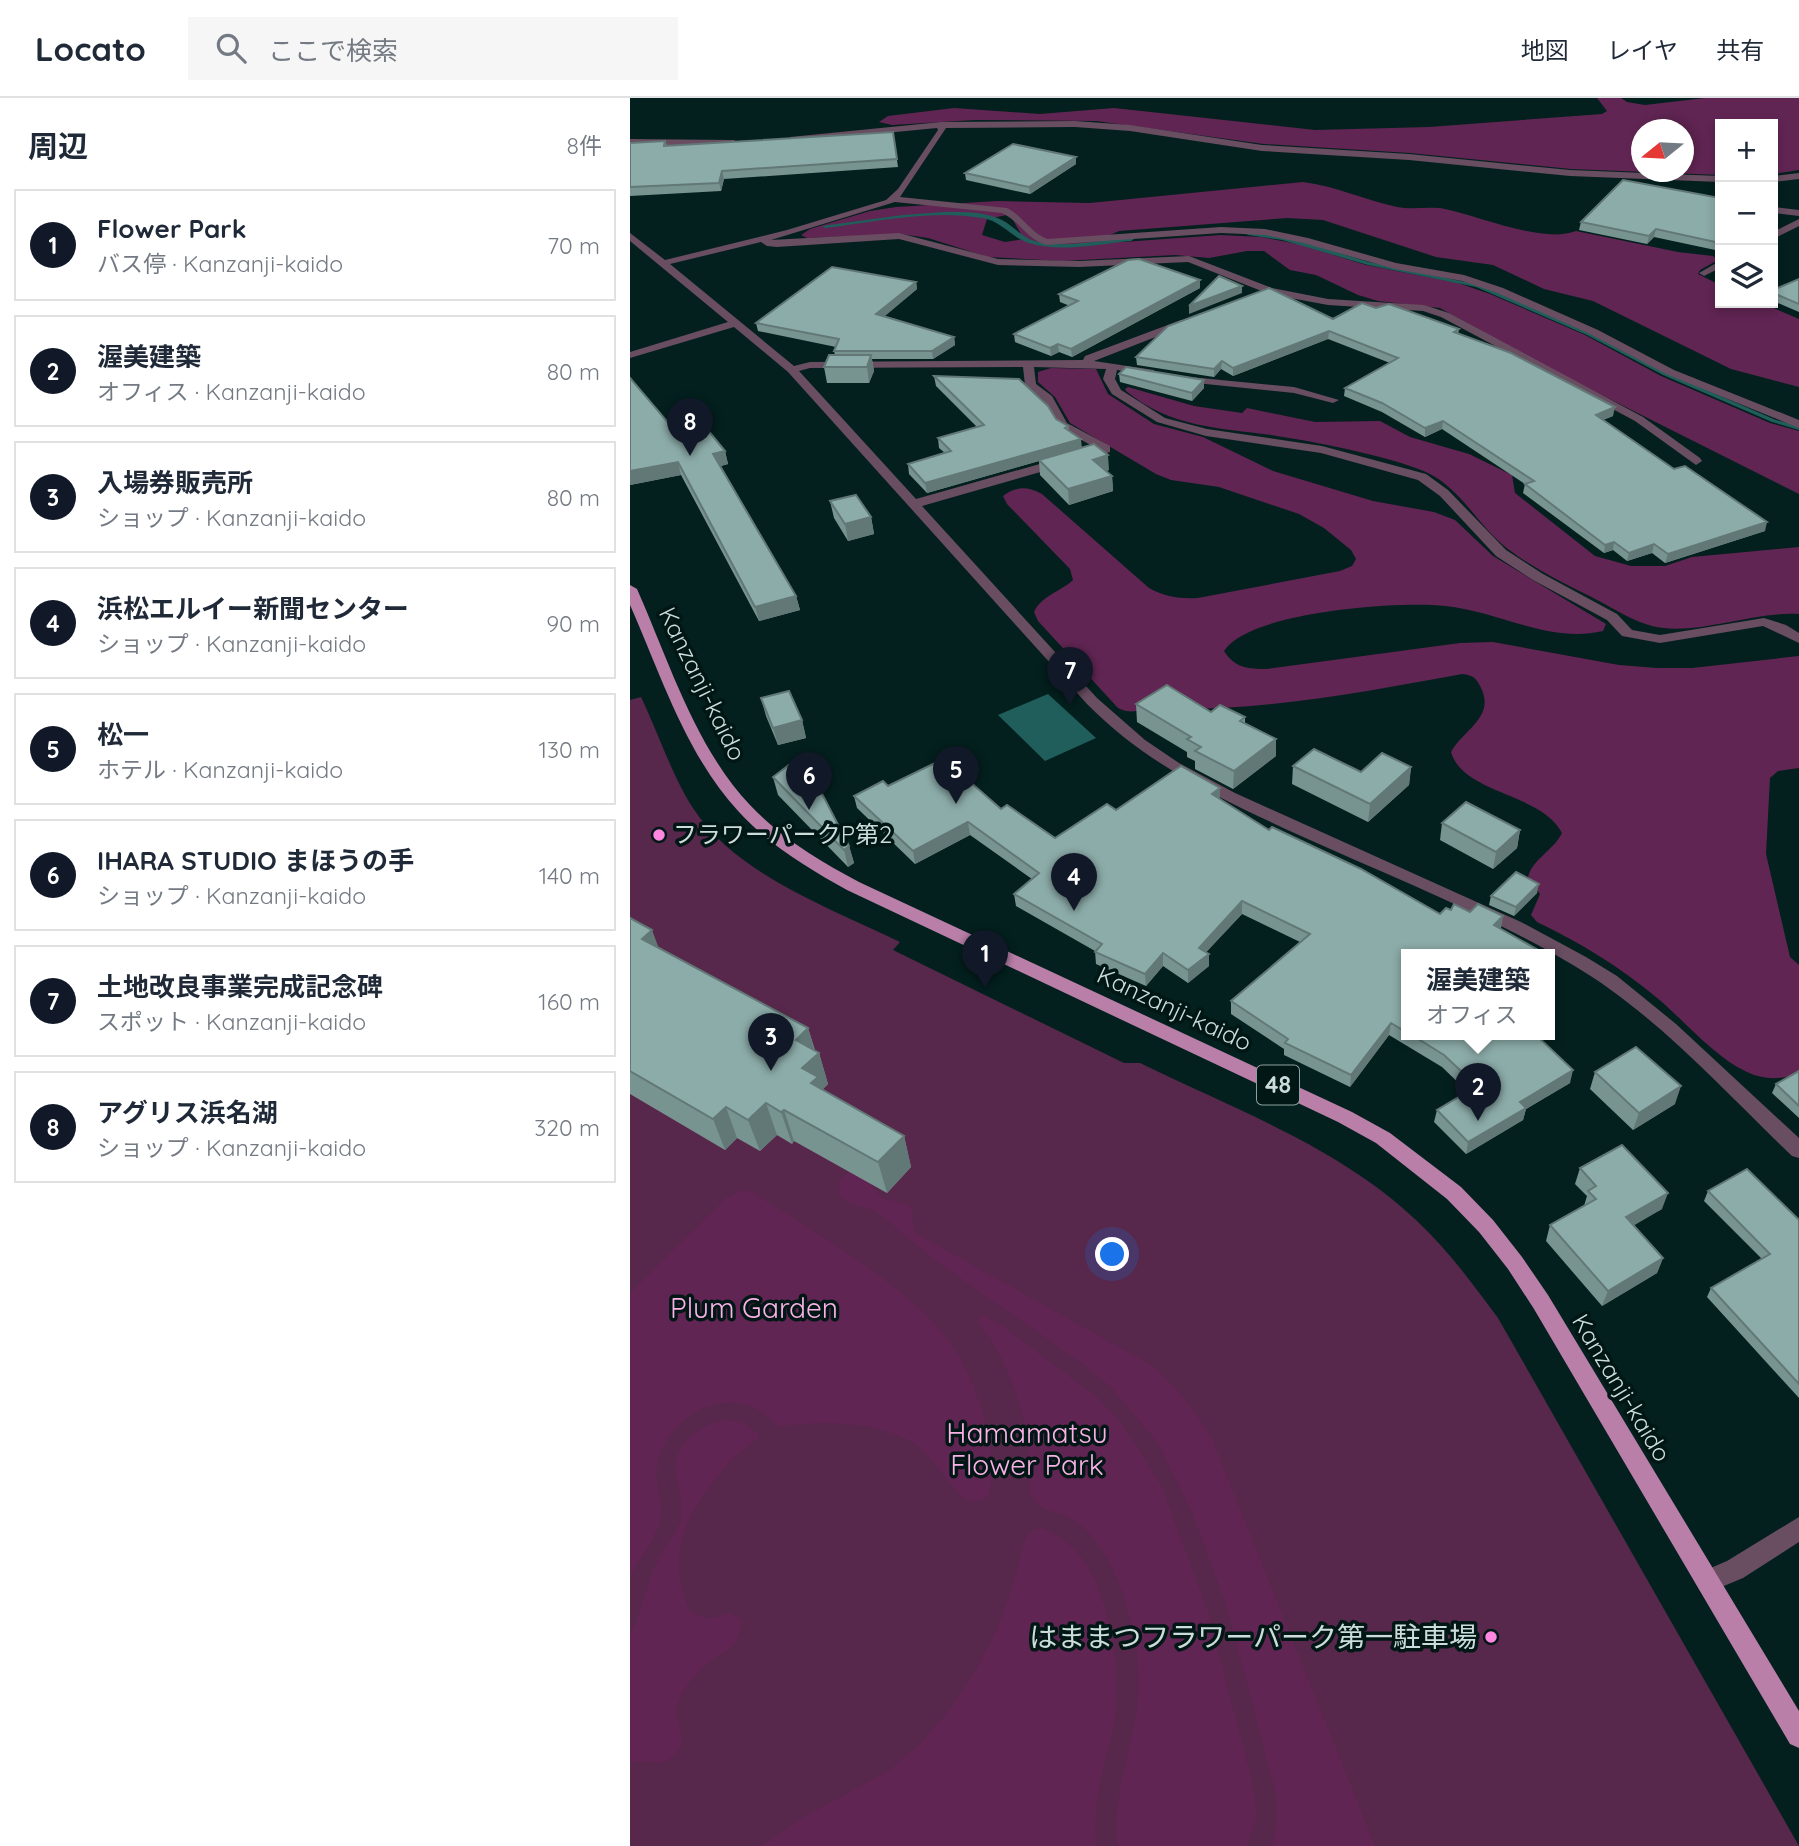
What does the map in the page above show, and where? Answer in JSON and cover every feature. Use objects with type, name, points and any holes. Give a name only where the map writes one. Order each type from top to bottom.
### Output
[{"type":"main road","name":"Kanzanji-kaido","points":[[630,589],[688,717],[720,779],[754,817],[798,854],[853,886],[1345,1116],[1383,1138],[1454,1193],[1486,1226],[1535,1292],[1799,1735]]},
{"type":"street","points":[[893,199],[942,130],[941,125]]},
{"type":"street","points":[[788,140],[941,125],[1094,125],[1252,147],[1631,175]]},
{"type":"street","points":[[630,142],[750,142]]},
{"type":"street","points":[[1778,178],[1799,176]]},
{"type":"street","points":[[1694,178],[1715,179]]},
{"type":"street","points":[[1646,182],[1663,187]]},
{"type":"street","points":[[664,264],[893,199],[1004,210],[1020,219],[1029,235],[1046,242],[1221,230],[1265,232],[1305,240],[1383,263],[1464,278],[1499,290],[1594,332],[1670,372],[1799,424]]},
{"type":"street","points":[[1778,211],[1799,213]]},
{"type":"street","points":[[1778,233],[1799,222]]},
{"type":"street","points":[[630,236],[792,370],[1092,701],[1136,743],[1185,774],[1229,797],[1515,926],[1580,961],[1611,981],[1660,1020],[1799,1150]]},
{"type":"street","points":[[762,238],[770,244],[776,244],[899,236],[984,260],[1014,263],[1189,259],[1261,293],[1328,302],[1411,306],[1436,311],[1646,423],[1696,461]]},
{"type":"street","points":[[1704,273],[1715,267]]},
{"type":"street","points":[[1088,363],[1089,358],[1193,319]]},
{"type":"street","points":[[630,355],[737,323]]},
{"type":"street","points":[[914,504],[1105,449],[1062,425],[1048,398],[1031,385],[1028,363]]},
{"type":"street","points":[[792,370],[810,365],[1088,363],[1192,381],[1294,390],[1333,400]]},
{"type":"street","points":[[1112,366],[1109,379],[1116,392],[1160,421],[1206,432],[1313,448],[1422,477],[1444,493],[1501,553],[1538,577],[1612,617],[1627,633],[1660,639],[1763,622],[1781,628],[1799,639]]},
{"type":"street","points":[[1707,1581],[1735,1570],[1799,1528]]},
{"type":"green space","points":[[1597,98],[1621,98],[1627,102],[1645,105],[1705,98],[1799,98],[1799,170],[1778,173],[1778,119],[1715,119],[1715,175],[1694,174],[1694,119],[1631,119],[1631,172],[1264,144],[1096,121],[975,120],[892,125],[879,122],[888,116],[954,108],[1040,114],[1114,108],[1315,130],[1429,127],[1602,114],[1607,111]]},
{"type":"green space","points":[[1303,182],[1397,207],[1445,209],[1529,232],[1562,234],[1576,231],[1678,252],[1713,256],[1715,262],[1698,274],[1715,282],[1715,308],[1774,308],[1799,319],[1799,387],[1731,369],[1593,301],[1544,289],[1493,265],[1436,257],[1323,220],[1287,218],[1119,231],[1108,236],[1114,241],[1123,242],[1221,235],[1261,237],[1298,244],[1366,265],[1458,283],[1490,294],[1585,335],[1661,376],[1770,423],[1799,431],[1799,494],[1552,370],[1440,308],[1378,301],[1358,295],[1316,275],[1290,270],[1264,251],[1247,251],[1209,258],[1175,255],[1062,261],[988,257],[928,238],[901,234],[807,238],[801,235],[810,229],[870,211],[998,201],[1090,203]],"holes":[[[1007,215],[1024,239],[1005,242],[982,235],[987,219]]]},
{"type":"green space","points":[[1051,368],[1096,369],[1108,394],[1154,424],[1203,437],[1273,471],[1373,501],[1434,512],[1455,520],[1493,556],[1606,624],[1603,631],[1563,633],[1445,606],[1362,607],[1293,618],[1263,626],[1239,637],[1224,651],[1242,666],[1267,669],[1460,643],[1493,642],[1619,665],[1657,668],[1692,668],[1799,656],[1799,768],[1778,771],[1770,778],[1766,854],[1790,957],[1799,965],[1799,1073],[1766,1078],[1753,1075],[1735,1065],[1711,1048],[1667,1006],[1628,975],[1537,922],[1531,915],[1540,894],[1528,878],[1530,872],[1562,833],[1552,820],[1538,809],[1486,786],[1458,766],[1451,752],[1484,709],[1482,690],[1477,680],[1472,677],[1462,674],[1270,704],[1131,711],[1118,708],[1038,621],[1034,612],[1037,607],[1073,580],[1070,569],[1007,504],[1003,496],[1022,488],[1042,494],[1149,588],[1173,597],[1198,598],[1340,571],[1352,566],[1356,559],[1351,550],[1324,528],[1299,514],[1219,487],[1171,480],[1156,474],[1070,423],[1055,397],[1038,382],[1038,372]]},
{"type":"green space","points":[[1128,387],[1194,406],[1242,413],[1247,408],[1315,422],[1380,421],[1410,437],[1469,454],[1512,475],[1515,493],[1595,556],[1631,566],[1665,566],[1692,557],[1799,547],[1799,614],[1762,616],[1686,628],[1669,629],[1645,624],[1525,561],[1493,536],[1448,486],[1426,472],[1350,450],[1177,419],[1142,403],[1126,391]]},
{"type":"green space","name":"Hamamatsu Flower Park","points":[[641,697],[693,808],[711,832],[759,871],[900,942],[893,950],[1124,1063],[1140,1063],[1320,1150],[1386,1194],[1416,1220],[1459,1267],[1498,1318],[1799,1846],[630,1846],[630,700]]},
{"type":"green space","points":[[851,1171],[872,1185],[881,1198],[910,1205],[915,1233],[1151,1365],[1192,1408],[1212,1439],[1375,1846],[1272,1846],[1277,1824],[1277,1798],[1227,1607],[1192,1512],[1158,1443],[1111,1387],[1083,1364],[936,1261],[876,1211],[847,1202],[839,1193],[840,1180]]},
{"type":"green space","name":"Plum Garden","points":[[743,1190],[752,1192],[866,1266],[921,1310],[943,1334],[968,1372],[984,1418],[992,1458],[988,1497],[975,1501],[962,1497],[923,1450],[883,1430],[830,1423],[777,1426],[760,1411],[747,1405],[716,1404],[688,1417],[667,1440],[657,1468],[660,1521],[630,1578],[630,1293],[726,1198]]},
{"type":"green space","points":[[982,1315],[1004,1327],[1098,1398],[1122,1424],[1161,1485],[1208,1612],[1249,1769],[1256,1820],[1247,1846],[1118,1846],[1116,1830],[1119,1797],[1138,1696],[1137,1655],[1130,1620],[1113,1569],[1095,1540],[1083,1527],[1069,1518],[1040,1506],[1031,1494],[1026,1431],[1021,1409],[1002,1360],[978,1319]]},
{"type":"green space","points":[[726,1420],[744,1424],[760,1436],[737,1454],[699,1501],[680,1546],[679,1561],[680,1577],[690,1612],[709,1619],[730,1613],[741,1619],[739,1636],[732,1646],[699,1671],[680,1697],[676,1710],[681,1743],[672,1757],[657,1763],[630,1763],[630,1634],[654,1568],[680,1522],[677,1458],[685,1441],[692,1435]]},
{"type":"green space","points":[[1042,1528],[1064,1540],[1080,1555],[1102,1598],[1110,1625],[1117,1680],[1116,1709],[1097,1798],[1096,1846],[762,1846],[804,1817],[888,1771],[920,1744],[951,1708],[976,1670],[996,1631],[1011,1592],[1025,1540],[1032,1530]]},
{"type":"water","points":[[1048,694],[1096,738],[1045,761],[998,715]]},
{"type":"building","points":[[893,132],[897,159],[722,171],[719,183],[630,187],[630,143],[665,141],[664,146]]},
{"type":"building","points":[[1013,144],[1076,157],[1029,187],[965,173]]},
{"type":"building","points":[[1623,180],[1715,197],[1715,242],[1656,229],[1649,236],[1581,222]]},
{"type":"building","points":[[1139,259],[1200,280],[1071,349],[1058,344],[1050,348],[1014,334],[1078,301],[1059,294],[1128,260]]},
{"type":"building","points":[[832,267],[916,282],[876,314],[954,337],[932,351],[834,351],[839,339],[756,323]]},
{"type":"building","points":[[1219,276],[1242,286],[1189,306]]},
{"type":"building","points":[[1799,279],[1799,304],[1778,295],[1778,288]]},
{"type":"building","points":[[1269,288],[1333,319],[1362,303],[1376,308],[1389,304],[1459,329],[1454,332],[1511,353],[1615,407],[1596,415],[1674,469],[1685,466],[1767,522],[1668,554],[1654,544],[1629,553],[1614,542],[1605,545],[1525,484],[1534,481],[1443,421],[1425,428],[1382,403],[1345,388],[1398,358],[1329,331],[1233,368],[1222,361],[1214,369],[1136,357],[1168,326]]},
{"type":"building","points":[[829,355],[871,355],[867,367],[824,367]]},
{"type":"building","points":[[1126,367],[1204,380],[1192,393],[1119,374]]},
{"type":"building","points":[[934,376],[1019,379],[1048,406],[1056,419],[1068,426],[1065,428],[1081,439],[925,483],[908,464],[951,451],[938,438],[984,425]]},
{"type":"building","points":[[630,378],[670,425],[698,418],[725,451],[713,454],[796,596],[755,607],[678,462],[630,471]]},
{"type":"building","points":[[1094,444],[1108,455],[1093,460],[1112,476],[1068,489],[1039,460]]},
{"type":"building","points":[[856,495],[871,517],[845,524],[830,501]]},
{"type":"building","points":[[1167,685],[1211,712],[1220,705],[1245,717],[1240,721],[1276,739],[1234,771],[1195,751],[1201,747],[1187,739],[1191,737],[1136,704]]},
{"type":"building","points":[[789,691],[802,720],[773,728],[761,698]]},
{"type":"building","points":[[1314,749],[1361,772],[1382,753],[1411,767],[1370,804],[1293,766]]},
{"type":"building","points":[[802,755],[849,846],[844,850],[773,777]]},
{"type":"building","points":[[937,762],[947,770],[953,767],[1001,809],[1007,805],[1055,838],[1107,804],[1116,810],[1181,766],[1220,788],[1212,794],[1269,830],[1272,827],[1361,869],[1440,914],[1446,908],[1451,910],[1454,904],[1470,912],[1478,904],[1503,916],[1494,925],[1536,949],[1401,949],[1401,1029],[1391,1023],[1351,1075],[1285,1043],[1288,1039],[1231,1001],[1310,934],[1242,901],[1199,948],[1209,954],[1188,970],[1163,953],[1145,974],[1095,952],[1102,944],[1014,894],[1039,873],[968,822],[913,851],[854,796],[883,781],[888,786]]},
{"type":"building","points":[[1466,802],[1520,830],[1496,852],[1442,823]]},
{"type":"building","points":[[1516,872],[1539,884],[1516,907],[1491,896]]},
{"type":"building","points":[[630,918],[652,930],[642,939],[808,1028],[796,1040],[819,1053],[802,1068],[818,1077],[811,1083],[904,1136],[878,1162],[784,1110],[781,1112],[766,1103],[748,1120],[726,1107],[713,1119],[630,1071]]},
{"type":"building","points":[[1420,1040],[1541,1040],[1573,1070],[1520,1102],[1526,1108],[1468,1142],[1437,1110],[1477,1086],[1444,1055]]},
{"type":"building","points":[[1636,1047],[1681,1086],[1639,1113],[1595,1072]]},
{"type":"building","points":[[1799,1071],[1799,1106],[1776,1084]]},
{"type":"building","points":[[1622,1145],[1668,1193],[1626,1217],[1663,1258],[1608,1291],[1550,1225],[1596,1199],[1588,1191],[1596,1186],[1580,1168]]},
{"type":"building","points":[[1747,1169],[1799,1220],[1799,1384],[1711,1288],[1770,1254],[1708,1191]]},
{"type":"waterway","points":[[825,226],[943,213],[998,220],[1022,238],[1039,244],[1064,245],[1131,239]]},
{"type":"waterway","points":[[1250,234],[1283,238],[1368,263],[1478,286],[1589,334],[1665,374],[1774,421],[1799,428]]},
{"type":"place","name":"アグリス浜名湖","points":[[690,456]]},
{"type":"place","name":"土地改良事業完成記念碑","points":[[1070,705]]},
{"type":"place","name":"松一","points":[[956,804]]},
{"type":"place","name":"IHARA STUDIO まほうの手","points":[[809,810]]},
{"type":"place","name":"フラワーパークP第2","points":[[659,835]]},
{"type":"place","name":"浜松エルイー新聞センター","points":[[1074,911]]},
{"type":"place","name":"Flower Park","points":[[985,988]]},
{"type":"place","name":"入場券販売所","points":[[771,1071]]},
{"type":"place","name":"渥美建築","points":[[1478,1121]]},
{"type":"place","name":"はままつフラワーパーク第一駐車場","points":[[1491,1637]]}]
